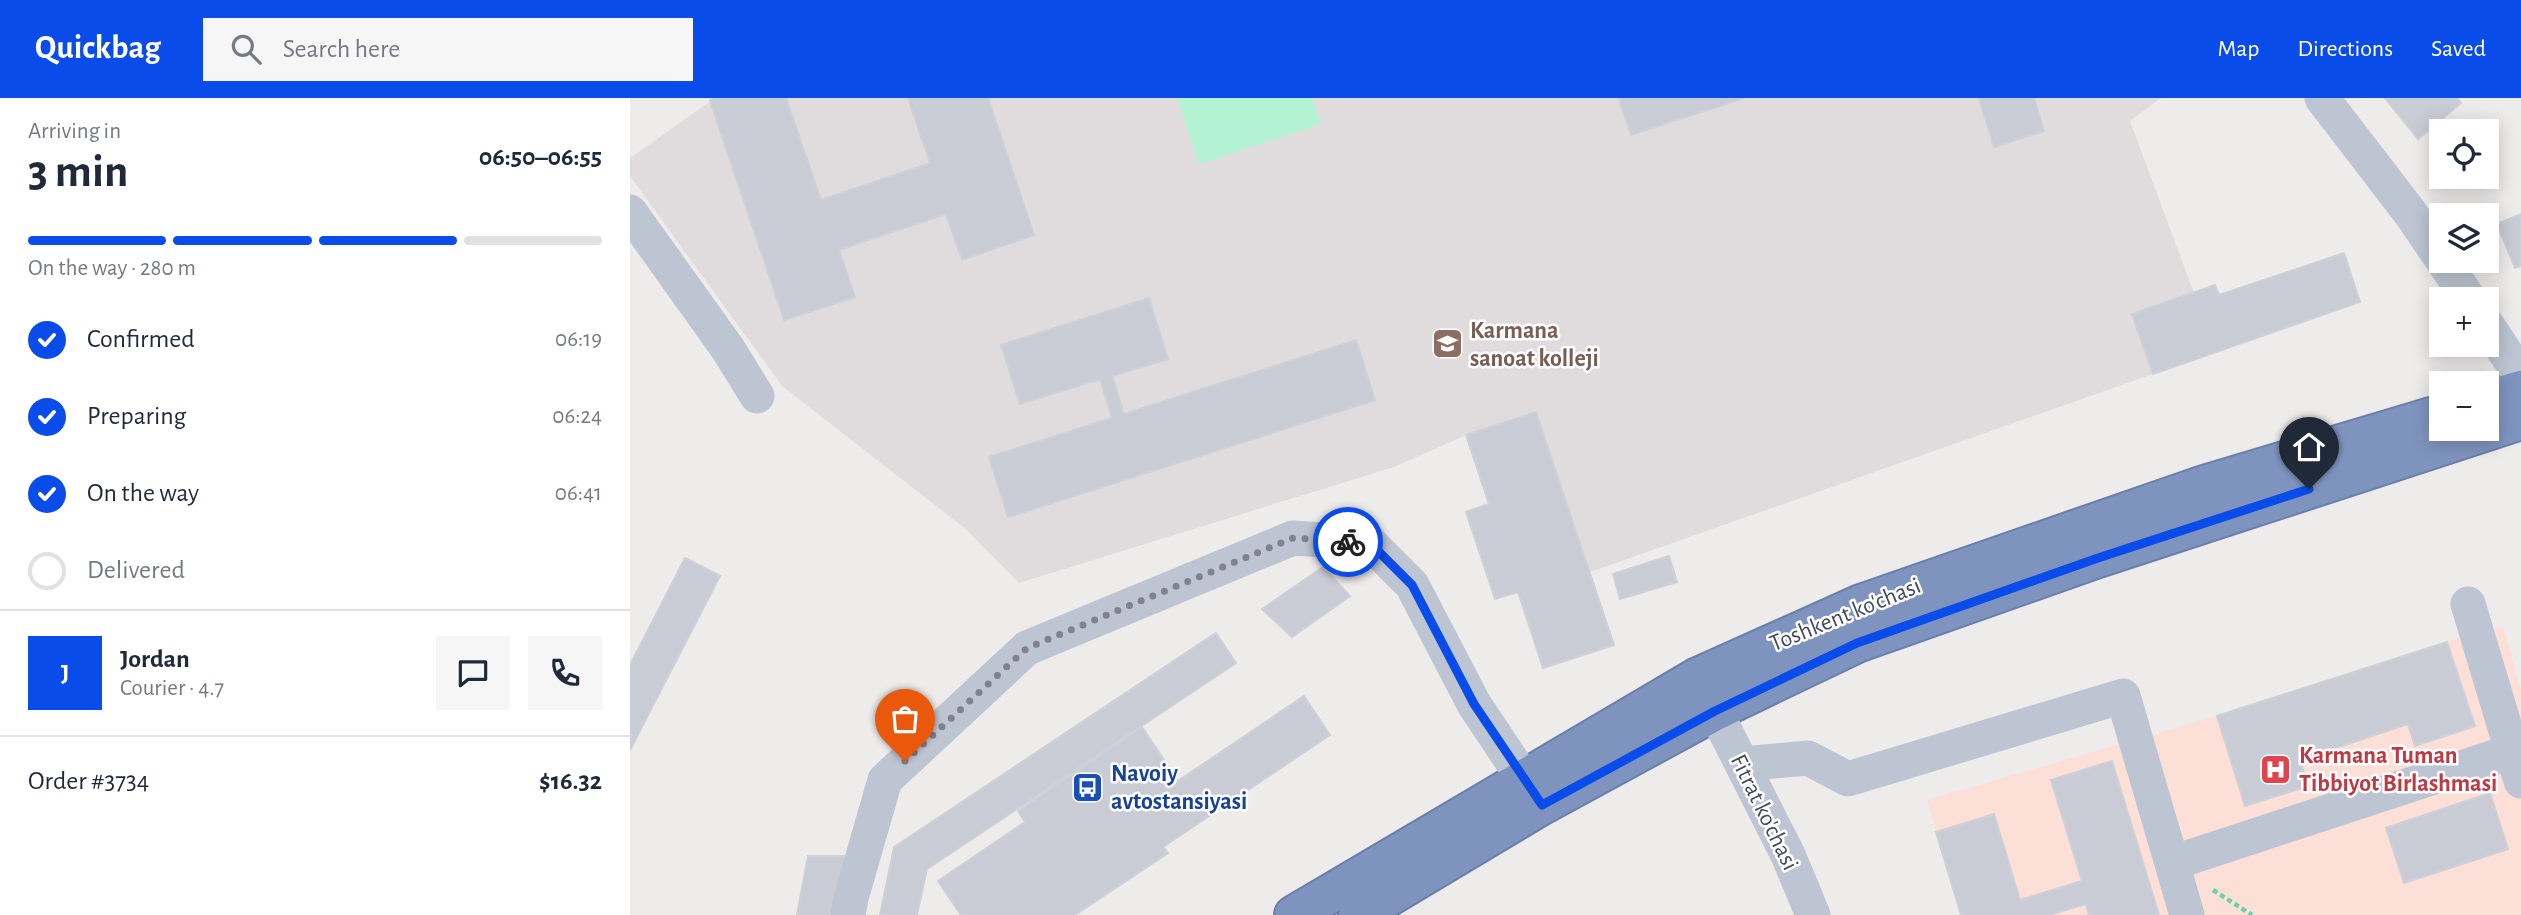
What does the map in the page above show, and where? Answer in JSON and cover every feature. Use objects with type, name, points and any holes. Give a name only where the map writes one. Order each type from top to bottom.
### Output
[{"type":"highway","points":[[2499,396],[2521,390]]},
{"type":"highway","name":"Toshkent ko'chasi","points":[[1358,915],[1696,678],[1861,604],[2204,485],[2429,418]]},
{"type":"highway","name":"Toshkent ko'chasi","points":[[1294,915],[1533,791],[1715,711],[1857,643],[2098,558],[2521,420]]},
{"type":"street","points":[[2322,98],[2429,240]]},
{"type":"street","points":[[630,212],[728,349],[757,396]]},
{"type":"street","points":[[2499,343],[2521,376]]},
{"type":"street","points":[[848,915],[885,779],[1027,648],[1293,538],[1370,543],[1412,585],[1474,704],[1533,791]]},
{"type":"street","points":[[2172,863],[2517,766],[2468,604]]},
{"type":"street","points":[[1742,764],[1808,758],[1848,779],[2123,696],[2187,915]]},
{"type":"street","name":"Fitrat ko'chasi","points":[[1715,711],[1788,855],[1813,915]]},
{"type":"shaded area","name":"Karmana sanoat kolleji","points":[[715,98],[2161,98],[2130,121],[2194,293],[2132,314],[2153,374],[1590,572],[1536,412],[1466,435],[1394,467],[1019,583],[967,530],[782,386],[630,176],[630,158]]},
{"type":"shaded area","name":"Karmana Tuman Tibbiyot Birlashmasi","points":[[2503,626],[2521,692],[2521,915],[1961,915],[1927,800],[2217,716]]},
{"type":"green space","points":[[1177,98],[1312,98],[1321,124],[1199,164]]},
{"type":"building","points":[[786,98],[821,200],[930,163],[908,98],[988,98],[1034,235],[962,260],[946,214],[839,250],[855,297],[784,320],[710,100]]},
{"type":"building","points":[[1619,98],[1744,98],[1631,135]]},
{"type":"building","points":[[1979,98],[2034,98],[2044,131],[1994,147]]},
{"type":"building","points":[[2385,98],[2457,98],[2461,103],[2442,119],[2429,119],[2429,130],[2418,139]]},
{"type":"building","points":[[2521,214],[2521,266],[2515,268],[2499,223]]},
{"type":"building","points":[[2344,253],[2360,302],[2153,374],[2132,314],[2215,285],[2219,295]]},
{"type":"building","points":[[1149,298],[1168,359],[1112,376],[1124,414],[1356,340],[1375,400],[1008,517],[989,457],[1112,418],[1100,379],[1020,404],[1001,345]]},
{"type":"building","points":[[1536,412],[1614,645],[1543,668],[1518,592],[1495,599],[1466,512],[1489,504],[1466,435]]},
{"type":"building","points":[[1669,556],[1677,582],[1620,599],[1613,574]]},
{"type":"building","points":[[685,558],[720,576],[630,750],[630,665]]},
{"type":"building","points":[[1323,567],[1350,596],[1292,637],[1262,609]]},
{"type":"building","points":[[1216,633],[1236,663],[927,869],[917,915],[880,915],[894,847]]},
{"type":"building","points":[[2447,642],[2475,726],[2415,746],[2408,724],[2300,760],[2308,786],[2245,806],[2217,716]]},
{"type":"building","points":[[1304,696],[1330,735],[1163,847],[1168,853],[1075,915],[961,915],[938,881],[1025,822],[1018,811],[1142,727],[1178,781]]},
{"type":"building","points":[[2112,761],[2159,915],[2089,915],[2086,904],[2049,915],[1961,915],[1936,832],[1994,814],[2020,900],[2082,881],[2051,780]]},
{"type":"building","points":[[2490,793],[2508,849],[2404,883],[2386,828]]},
{"type":"building","points":[[808,856],[847,856],[835,915],[797,915]]},
{"type":"way so far","points":[[905,761],[1027,648],[1293,538],[1348,542]]},
{"type":"place","name":"Karmana sanoat kolleji","points":[[1447,344]]},
{"type":"place","name":"Karmana Tuman Tibbiyot Birlashmasi","points":[[2276,769]]},
{"type":"place","name":"Navoiy avtostansiyasi","points":[[1088,787]]},
{"type":"route","points":[[1348,542],[1370,543],[1412,585],[1474,704],[1542,805],[1715,711],[1857,643],[2098,558],[2309,489]]}]
